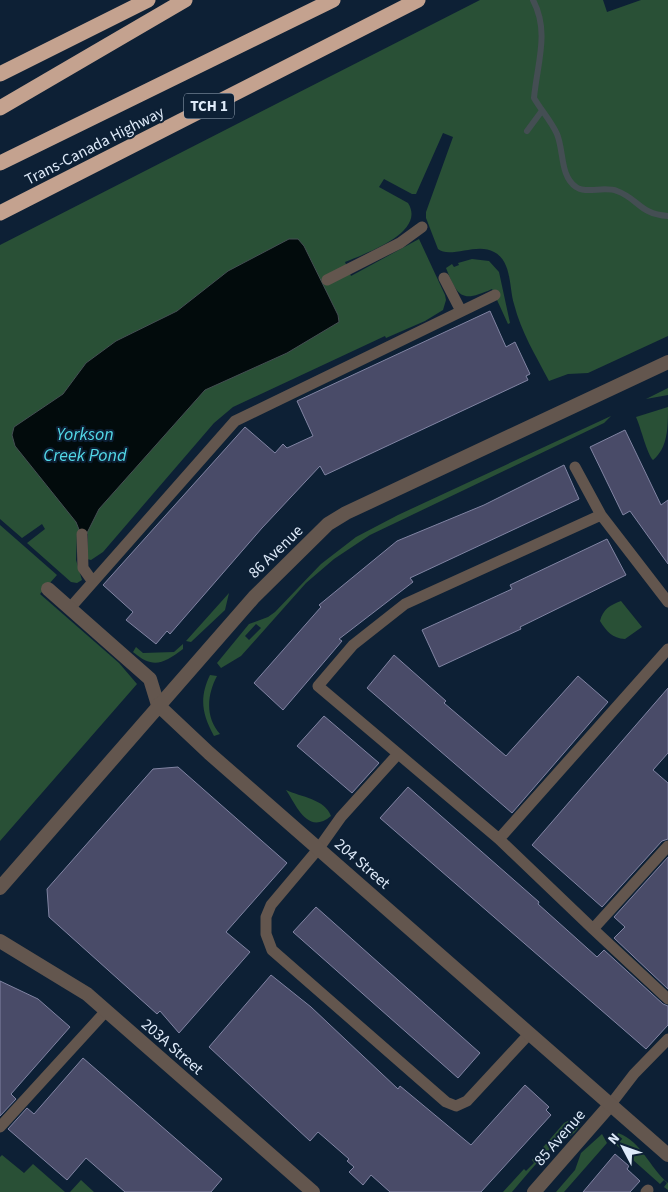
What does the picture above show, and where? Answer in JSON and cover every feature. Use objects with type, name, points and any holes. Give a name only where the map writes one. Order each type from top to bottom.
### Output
[{"type":"highway","points":[[0,74],[148,0]]},
{"type":"highway","points":[[0,108],[185,0]]},
{"type":"highway","points":[[0,163],[333,0]]},
{"type":"highway","name":"Trans-Canada Highway","points":[[0,212],[418,0]]},
{"type":"street","name":"86 Avenue","points":[[0,888],[254,597],[328,524],[346,512],[668,362]]},
{"type":"street","name":"204 Street","points":[[48,589],[150,679],[158,705],[197,742],[668,1155]]},
{"type":"street","name":"203A Street","points":[[0,941],[32,962],[70,983],[106,1011],[313,1192]]},
{"type":"street","name":"85 Avenue","points":[[534,1192],[611,1104]]},
{"type":"lane","points":[[327,280],[400,243],[422,227]]},
{"type":"lane","points":[[444,278],[461,311]]},
{"type":"lane","points":[[70,608],[235,421],[495,295]]},
{"type":"lane","points":[[576,467],[602,515],[668,602]]},
{"type":"lane","points":[[602,515],[405,604],[353,645],[318,686],[498,839],[668,999]]},
{"type":"lane","points":[[82,534],[83,568],[93,582]]},
{"type":"lane","points":[[498,839],[668,649]]},
{"type":"lane","points":[[398,754],[341,817],[319,848],[271,905],[266,917],[266,934],[272,950],[446,1102],[456,1106],[467,1101],[530,1033]]},
{"type":"lane","points":[[593,929],[668,846]]},
{"type":"lane","points":[[0,1127],[106,1011]]},
{"type":"lane","points":[[611,1104],[634,1074],[668,1039]]},
{"type":"green space","points":[[480,0],[603,0],[607,12],[641,0],[668,0],[668,336],[588,373],[568,374],[549,381],[529,344],[521,324],[512,298],[507,268],[500,256],[487,249],[443,252],[438,249],[426,218],[426,212],[453,137],[443,133],[416,194],[412,194],[384,179],[379,187],[408,203],[412,214],[409,224],[391,241],[345,262],[351,276],[419,239],[445,295],[446,300],[443,310],[425,321],[386,338],[385,336],[233,407],[214,423],[103,552],[91,560],[87,559],[88,534],[77,532],[76,560],[82,580],[77,583],[71,582],[27,543],[45,529],[42,524],[22,538],[0,519],[0,245]]},
{"type":"green space","points":[[472,259],[489,261],[499,272],[510,323],[508,324],[492,289],[474,296],[468,296],[458,292],[454,286],[446,268],[452,264],[454,267],[459,265],[458,263]]},
{"type":"green space","points":[[668,388],[668,395],[646,399]]},
{"type":"green space","points":[[668,407],[666,436],[662,449],[653,460],[636,417]]},
{"type":"green space","points":[[611,416],[604,423],[370,535],[334,559],[306,583],[241,656],[221,668],[217,663],[249,624],[268,617],[275,612],[321,564],[356,537],[398,515]],"holes":[[[256,624],[261,628],[249,640],[245,636]]]},
{"type":"green space","points":[[0,525],[57,575],[40,594],[119,663],[137,684],[0,841]]},
{"type":"green space","points":[[229,593],[225,610],[191,642],[186,641]]},
{"type":"green space","points":[[621,601],[642,627],[625,639],[610,634],[600,621],[603,613],[608,608]]},
{"type":"green space","points":[[183,644],[183,649],[170,658],[158,663],[146,661],[133,652],[136,647],[143,653],[174,652]]},
{"type":"green space","points":[[210,675],[217,676],[211,691],[209,706],[212,720],[220,734],[214,736],[203,706],[204,691]]},
{"type":"green space","points":[[286,790],[318,802],[328,810],[331,816],[323,821],[315,822],[309,820],[298,810]]},
{"type":"green space","points":[[577,1116],[583,1117],[580,1125],[572,1135],[548,1151],[512,1192],[503,1192],[524,1169],[526,1171],[534,1163],[532,1160],[564,1123]]},
{"type":"green space","points":[[618,1133],[633,1142],[668,1183],[668,1190],[664,1187],[667,1183],[664,1180],[660,1184],[614,1143]]},
{"type":"green space","points":[[602,1134],[607,1143],[564,1192],[556,1192],[575,1170],[581,1153]]},
{"type":"green space","points":[[2,1155],[24,1173],[33,1164],[65,1192],[0,1192],[0,1157]]},
{"type":"green space","points":[[81,1180],[94,1192],[70,1192]]},
{"type":"water","name":"Yorkson Creek Pond","points":[[289,239],[298,239],[304,246],[338,315],[339,322],[287,353],[205,390],[99,509],[87,533],[80,532],[76,522],[15,446],[12,435],[14,427],[63,394],[86,363],[116,341],[177,311],[228,271]]},
{"type":"building","points":[[490,311],[506,347],[515,342],[530,374],[526,376],[528,380],[325,475],[320,466],[262,528],[170,634],[167,631],[156,644],[126,620],[133,612],[103,585],[245,427],[275,453],[283,444],[287,448],[313,436],[297,401]]},
{"type":"building","points":[[625,430],[661,505],[668,500],[668,564],[630,511],[623,515],[590,447]]},
{"type":"building","points":[[564,465],[579,499],[410,578],[413,582],[339,639],[342,641],[283,710],[254,683],[321,607],[319,605],[397,541],[484,505]]},
{"type":"building","points":[[607,539],[626,575],[520,627],[521,629],[439,667],[422,630],[512,589],[510,585]]},
{"type":"building","points":[[394,655],[446,701],[444,703],[506,756],[578,676],[608,702],[512,813],[367,688]]},
{"type":"building","points":[[668,688],[668,753],[653,770],[668,783],[668,839],[662,841],[602,907],[532,845]]},
{"type":"building","points":[[324,716],[379,763],[352,793],[297,746]]},
{"type":"building","points":[[178,767],[287,863],[226,932],[250,952],[179,1033],[160,1011],[157,1014],[49,917],[47,889],[153,769]]},
{"type":"building","points":[[408,787],[539,902],[538,904],[597,957],[604,950],[663,1004],[668,1006],[668,1025],[646,1049],[380,818]]},
{"type":"building","points":[[668,857],[668,989],[614,938],[625,927],[614,917]]},
{"type":"building","points":[[316,907],[480,1053],[458,1078],[293,932]]},
{"type":"building","points":[[271,975],[311,1007],[398,1089],[400,1086],[471,1145],[525,1085],[549,1107],[546,1110],[551,1115],[481,1192],[390,1192],[371,1175],[363,1185],[349,1172],[354,1167],[347,1161],[349,1159],[318,1132],[310,1141],[209,1047]]},
{"type":"building","points":[[0,981],[38,999],[70,1027],[11,1094],[16,1099],[0,1116]]},
{"type":"building","points":[[83,1058],[222,1179],[211,1192],[125,1192],[86,1158],[67,1180],[8,1129],[27,1108],[34,1114]]},
{"type":"building","points":[[615,1154],[629,1166],[627,1169],[640,1181],[630,1192],[583,1192]]},
{"type":"waterway","points":[[533,0],[538,12],[542,36],[534,98],[557,134],[567,176],[580,189],[617,191],[651,212],[668,216]]},
{"type":"waterway","points":[[527,131],[541,112]]}]
